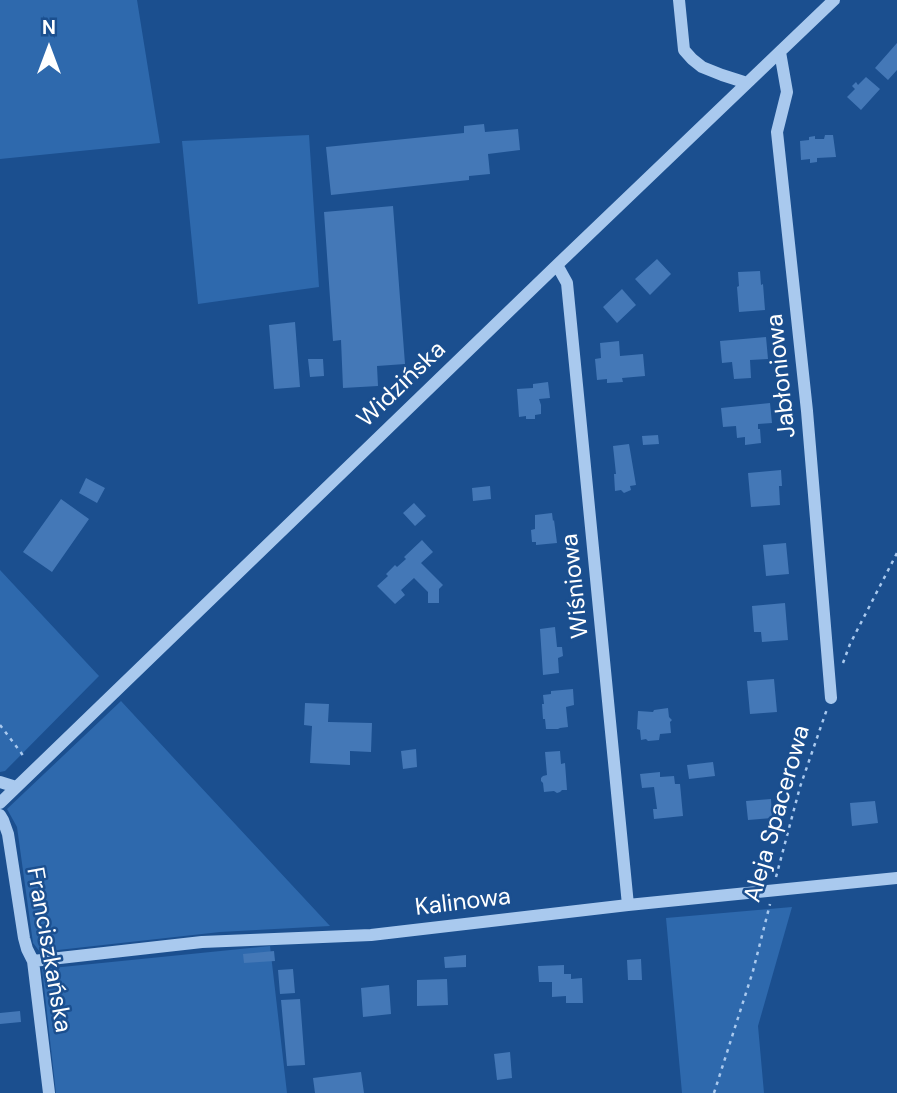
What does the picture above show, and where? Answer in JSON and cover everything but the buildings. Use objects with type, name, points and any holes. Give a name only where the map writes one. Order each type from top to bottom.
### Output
[{"type":"street","points":[[679,0],[684,50],[692,59],[712,71],[747,83]]},
{"type":"street","name":"Widzińska","points":[[0,803],[834,0]]},
{"type":"street","name":"Jabłoniowa","points":[[780,52],[788,92],[777,132],[807,411],[831,698]]},
{"type":"street","name":"Wiśniowa","points":[[557,265],[567,283],[628,905]]},
{"type":"street","points":[[0,782],[16,787]]},
{"type":"street","name":"Franciszkańska","points":[[0,816],[8,834],[24,938],[33,961],[49,1093]]},
{"type":"street","name":"Kalinowa","points":[[33,961],[202,942],[371,935],[628,905],[897,878]]},
{"type":"path","points":[[842,666],[850,644],[897,553]]},
{"type":"path","name":"Aleja Spacerowa","points":[[714,1093],[753,971],[800,787],[831,698]]},
{"type":"path","points":[[0,725],[33,769]]},
{"type":"shaded area","points":[[0,0],[137,0],[160,143],[0,159]]},
{"type":"shaded area","points":[[309,135],[319,287],[198,304],[182,141]]},
{"type":"shaded area","points":[[0,570],[99,676],[5,771],[0,772]]},
{"type":"shaded area","points":[[121,701],[330,926],[220,932],[40,952],[33,943],[17,827],[7,809]]},
{"type":"shaded area","points":[[792,907],[758,1026],[764,1093],[682,1093],[666,918]]},
{"type":"shaded area","points":[[270,946],[287,1093],[56,1093],[42,969]]}]
